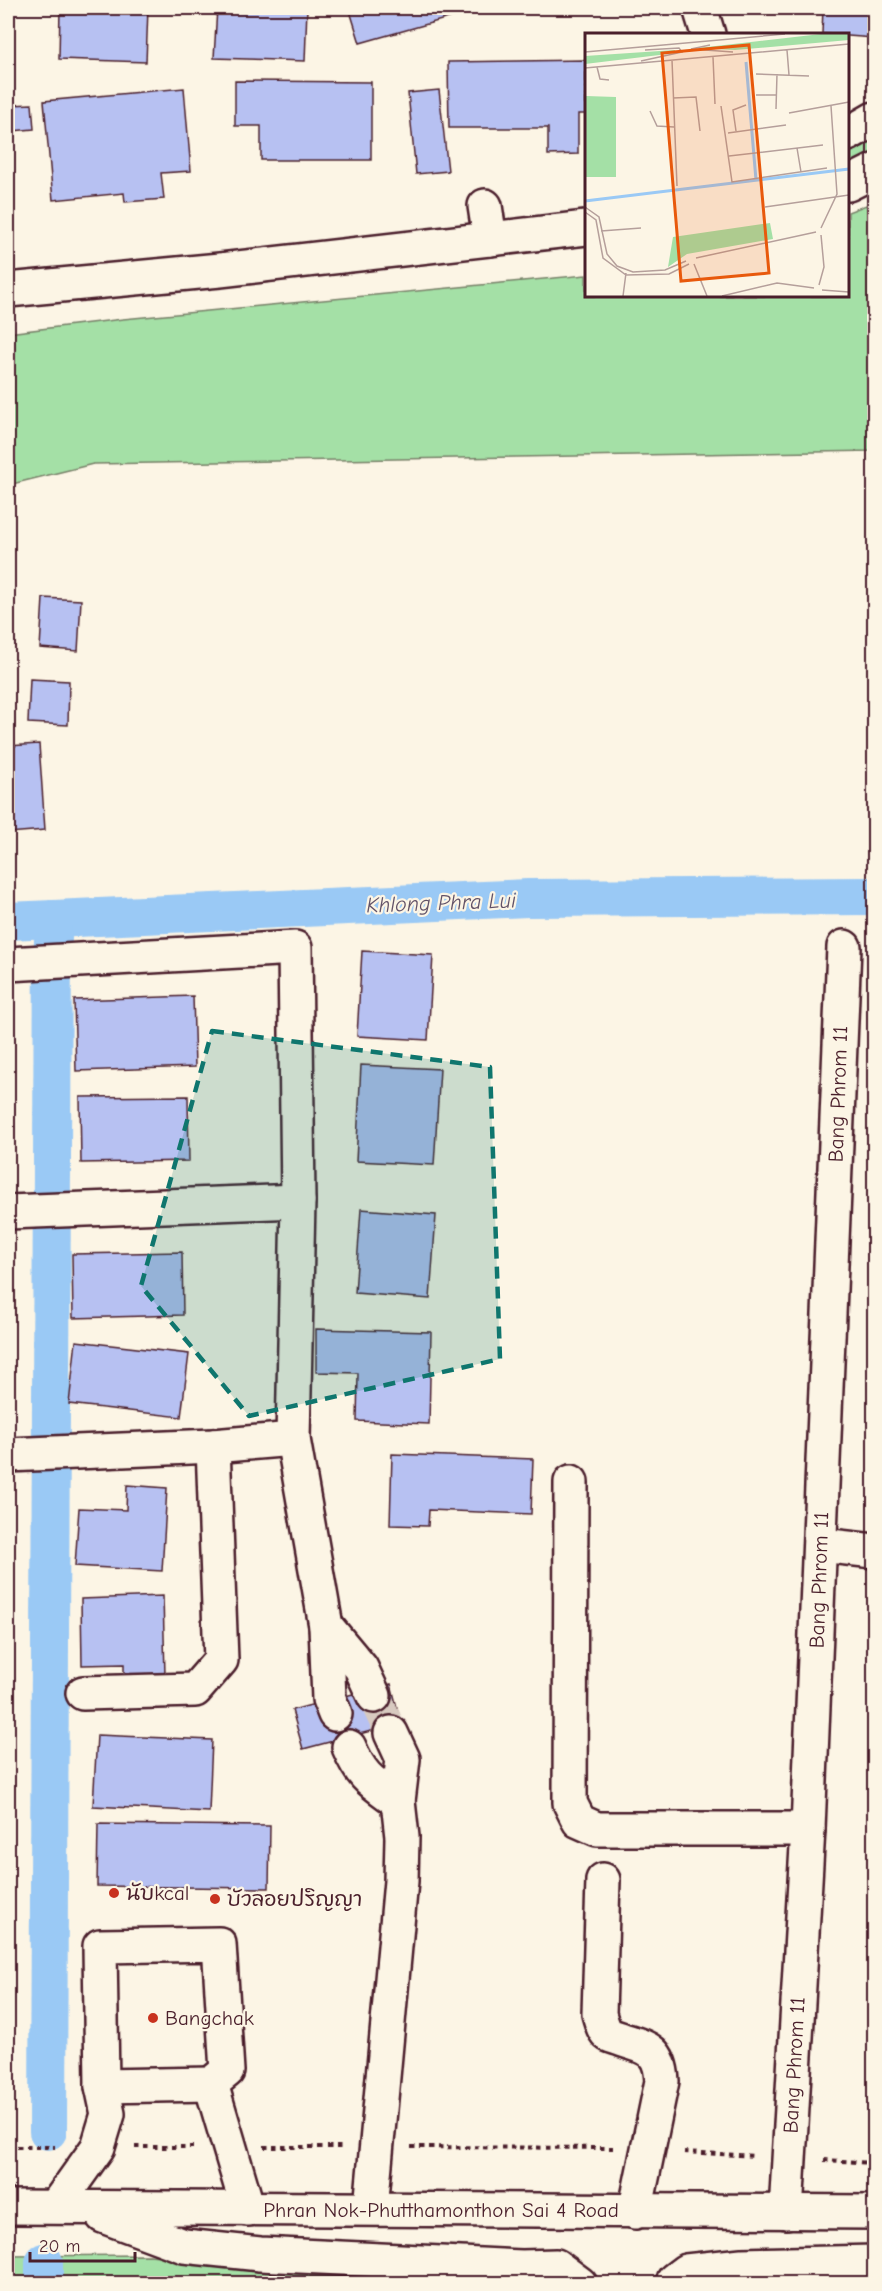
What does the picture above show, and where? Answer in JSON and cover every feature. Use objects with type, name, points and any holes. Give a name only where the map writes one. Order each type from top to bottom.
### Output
[{"type":"street","points":[[700,8],[708,33]]},
{"type":"street","points":[[849,133],[874,119]]},
{"type":"street","points":[[849,184],[874,171]]},
{"type":"street","points":[[485,206],[490,239]]},
{"type":"street","points":[[8,290],[220,270],[585,228]]},
{"type":"street","name":"Bang Phrom 11","points":[[786,2212],[808,1829],[844,947]]},
{"type":"street","points":[[20,963],[295,948],[298,1202],[293,1439],[326,1626],[329,1699],[335,1713]]},
{"type":"street","points":[[8,1212],[298,1202]]},
{"type":"street","points":[[8,1455],[213,1446],[293,1439]]},
{"type":"street","points":[[83,1693],[195,1690],[221,1660],[213,1446]]},
{"type":"street","points":[[571,1482],[570,1803],[579,1821],[597,1828],[808,1829]]},
{"type":"street","points":[[821,1545],[874,1551]]},
{"type":"street","points":[[326,1626],[361,1668],[374,1696]]},
{"type":"street","points":[[371,2208],[401,1881],[402,1837],[398,1801],[403,1759],[391,1733]]},
{"type":"street","points":[[349,1747],[357,1767],[364,1775],[398,1801]]},
{"type":"street","points":[[603,1880],[598,2014],[609,2035],[646,2047],[656,2055],[661,2065],[662,2081],[634,2211]]},
{"type":"street","points":[[102,2086],[212,2084],[227,2072],[219,1944],[100,1946],[102,2086],[108,2114],[98,2147],[69,2207],[184,2246],[271,2255],[522,2267],[556,2266],[580,2283]]},
{"type":"street","points":[[212,2084],[248,2209]]},
{"type":"street","name":"Phran Nok-Phutthamonthon Sai 4 Road","points":[[8,2207],[874,2212]]},
{"type":"street","points":[[674,2283],[674,2280],[686,2271],[742,2265],[874,2262]]},
{"type":"path","points":[[8,2147],[594,2147],[874,2163]]},
{"type":"highlighted area","points":[[212,1031],[490,1067],[500,1359],[249,1416],[141,1286]]},
{"type":"green space","points":[[874,139],[874,162],[849,174],[849,151]]},
{"type":"green space","points":[[874,202],[874,451],[93,464],[8,485],[8,333],[123,319],[585,275],[585,297],[849,297],[849,212]]},
{"type":"green space","points":[[149,2255],[333,2271],[556,2280],[560,2283],[8,2283],[8,2256]]},
{"type":"green space","points":[[874,2275],[874,2283],[725,2284],[737,2279]]},
{"type":"building","points":[[60,8],[148,8],[146,62],[59,59]]},
{"type":"building","points":[[217,8],[307,8],[305,61],[214,58]]},
{"type":"building","points":[[361,8],[477,8],[477,10],[360,43],[350,11]]},
{"type":"building","points":[[823,8],[874,8],[874,38],[849,36],[849,33],[822,33]]},
{"type":"building","points":[[585,60],[585,114],[578,114],[578,154],[548,155],[548,128],[449,128],[448,62]]},
{"type":"building","points":[[235,81],[371,82],[371,160],[261,160],[261,126],[235,126]]},
{"type":"building","points":[[184,88],[191,171],[161,173],[164,199],[125,202],[124,193],[53,200],[44,101]]},
{"type":"building","points":[[439,90],[448,171],[416,174],[408,93]]},
{"type":"building","points":[[32,104],[34,129],[12,131],[11,105]]},
{"type":"building","points":[[43,598],[81,600],[78,651],[40,648]]},
{"type":"building","points":[[30,679],[69,681],[68,725],[28,723]]},
{"type":"building","points":[[39,744],[45,830],[8,833],[8,746]]},
{"type":"building","points":[[362,951],[433,955],[428,1040],[357,1036]]},
{"type":"building","points":[[193,996],[195,1067],[76,1071],[74,1000]]},
{"type":"building","points":[[361,1065],[440,1069],[434,1165],[356,1161]]},
{"type":"building","points":[[188,1096],[189,1161],[81,1163],[80,1097]]},
{"type":"building","points":[[361,1209],[436,1215],[430,1299],[355,1293]]},
{"type":"building","points":[[182,1252],[183,1315],[73,1318],[72,1254]]},
{"type":"building","points":[[316,1329],[431,1332],[429,1424],[357,1421],[358,1373],[316,1372]]},
{"type":"building","points":[[76,1341],[189,1354],[181,1417],[69,1404]]},
{"type":"building","points":[[392,1454],[533,1459],[531,1514],[429,1510],[428,1526],[390,1525]]},
{"type":"building","points":[[127,1485],[167,1488],[162,1571],[75,1566],[79,1508],[126,1510]]},
{"type":"building","points":[[163,1596],[165,1676],[124,1677],[124,1664],[82,1665],[81,1599]]},
{"type":"building","points":[[391,1684],[401,1723],[303,1749],[292,1710]]},
{"type":"building","points":[[97,1735],[212,1740],[209,1812],[93,1806]]},
{"type":"building","points":[[98,1824],[270,1826],[269,1888],[97,1886]]},
{"type":"waterway","name":"Khlong Phra Lui","points":[[8,921],[528,898],[874,896]]},
{"type":"waterway","points":[[48,2131],[53,919]]},
{"type":"waterway","points":[[44,2262],[44,2284]]},
{"type":"tunnel","points":[[374,1696],[391,1733]]},
{"type":"place","name":"นับkcal","points":[[114,1893]]},
{"type":"place","name":"บัวลอยปริญญา","points":[[215,1899]]},
{"type":"place","name":"Bangchak","points":[[153,2018]]}]
